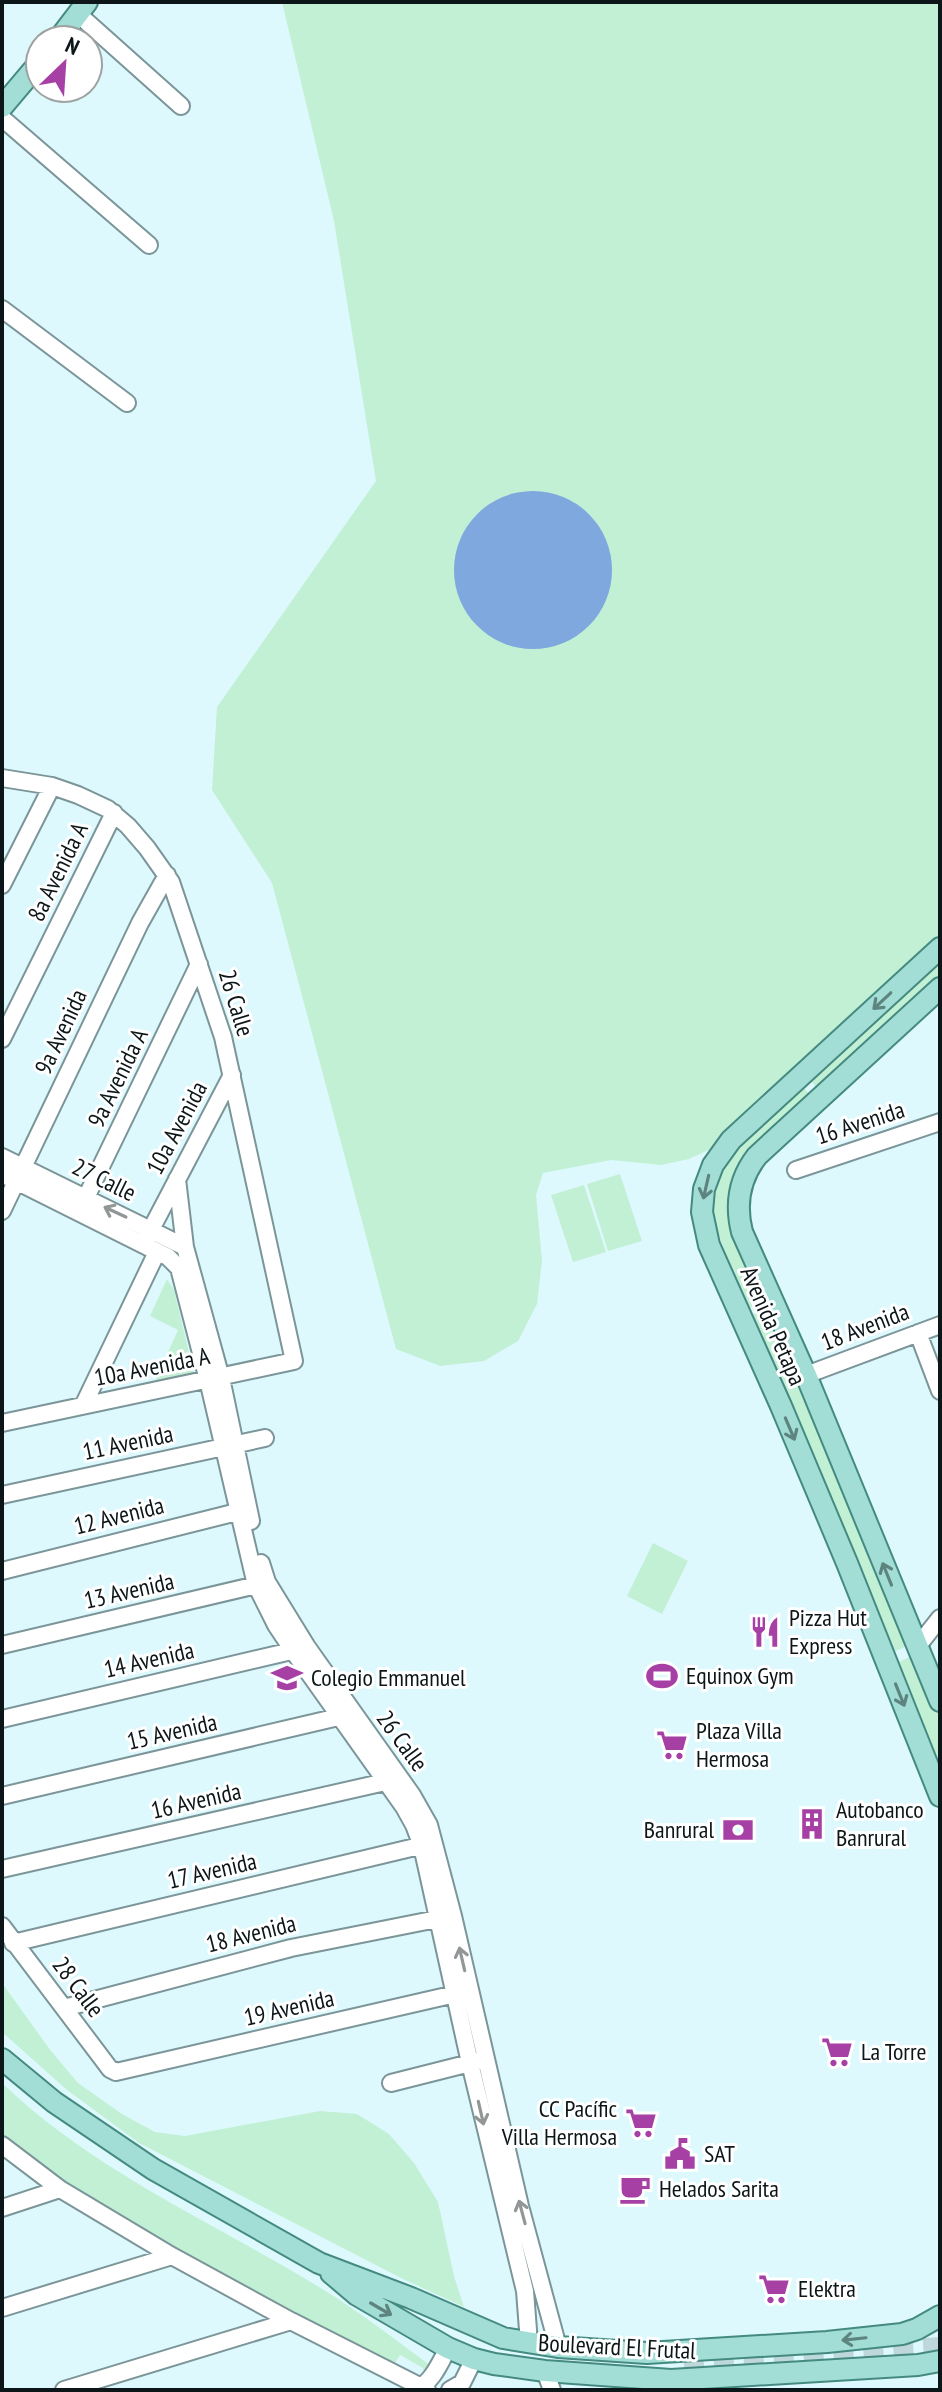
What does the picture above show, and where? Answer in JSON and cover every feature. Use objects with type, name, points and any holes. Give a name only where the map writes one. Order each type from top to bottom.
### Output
[{"type":"main road","points":[[70,24],[83,8]]},
{"type":"main road","points":[[2,107],[24,81]]},
{"type":"main road","name":"Avenida Petapa","points":[[940,948],[721,1152],[704,1189],[703,1223],[713,1254],[781,1406],[940,1796]]},
{"type":"main road","name":"Avenida Petapa","points":[[940,988],[757,1156],[746,1172],[738,1199],[742,1232],[806,1375],[940,1701]]},
{"type":"main road","points":[[800,1076],[820,1098]]},
{"type":"main road","points":[[886,1660],[917,1647]]},
{"type":"main road","name":"Boulevard El Frutal","points":[[2,2059],[64,2110],[153,2169],[319,2263],[503,2338],[618,2353],[655,2353],[902,2334],[936,2322]]},
{"type":"main road","name":"Boulevard El Frutal","points":[[319,2263],[357,2295],[448,2348],[474,2359],[548,2380],[671,2380],[918,2365],[940,2361]]},
{"type":"main road","points":[[448,2348],[460,2339],[494,2344],[503,2338]]},
{"type":"main road","points":[[618,2353],[675,2367],[684,2366]]},
{"type":"main road","points":[[918,2365],[940,2378]]},
{"type":"street","points":[[83,8],[181,106]]},
{"type":"street","points":[[2,118],[149,245]]},
{"type":"street","points":[[2,309],[127,403]]},
{"type":"street","name":"26 Calle","points":[[2,778],[52,786],[114,813],[167,875],[223,1037],[291,1345]]},
{"type":"street","points":[[2,885],[52,786]]},
{"type":"street","name":"8a Avenida A","points":[[2,1039],[114,813]]},
{"type":"street","name":"9a Avenida","points":[[2,1211],[14,1174],[167,875]]},
{"type":"street","name":"9a Avenida A","points":[[83,1206],[199,964]]},
{"type":"street","name":"10a Avenida","points":[[84,1404],[150,1248],[151,1229],[232,1075]]},
{"type":"street","name":"16 Avenida","points":[[796,1170],[940,1122]]},
{"type":"street","name":"27 Calle","points":[[2,1157],[14,1174],[83,1206],[151,1229],[185,1247]]},
{"type":"street","name":"26 Calle","points":[[177,1179],[185,1247],[243,1510],[261,1584],[276,1625],[300,1650],[392,1780],[414,1825],[428,1844],[463,1992],[525,2291],[529,2343]]},
{"type":"street","name":"27 Calle","points":[[83,1206],[172,1260],[179,1268]]},
{"type":"street","name":"26 Calle","points":[[179,1268],[214,1379]]},
{"type":"street","name":"18 Avenida","points":[[806,1375],[940,1325]]},
{"type":"street","points":[[918,1333],[940,1391]]},
{"type":"street","name":"10a Avenida A","points":[[2,1423],[294,1361],[291,1345]]},
{"type":"street","name":"11 Avenida","points":[[2,1495],[265,1438]]},
{"type":"street","name":"12 Avenida","points":[[2,1571],[243,1510]]},
{"type":"street","name":"13 Avenida","points":[[2,1645],[261,1584]]},
{"type":"street","points":[[917,1647],[940,1618]]},
{"type":"street","name":"14 Avenida","points":[[2,1719],[300,1650]]},
{"type":"street","name":"15 Avenida","points":[[2,1796],[346,1715]]},
{"type":"street","name":"16 Avenida","points":[[2,1869],[392,1780]]},
{"type":"street","name":"17 Avenida","points":[[13,1943],[428,1844]]},
{"type":"street","name":"18 Avenida","points":[[64,2008],[291,1948],[445,1918]]},
{"type":"street","name":"28 Calle","points":[[2,1926],[110,2069],[119,2072]]},
{"type":"street","name":"19 Avenida","points":[[119,2072],[463,1992]]},
{"type":"street","points":[[391,2083],[477,2062]]},
{"type":"street","name":"26 Calle","points":[[477,2062],[558,2347]]},
{"type":"street","points":[[2,2145],[60,2189],[172,2256],[421,2389],[448,2348]]},
{"type":"street","points":[[2,2208],[60,2189]]},
{"type":"street","points":[[2,2308],[172,2256]]},
{"type":"street","points":[[64,2390],[291,2321]]},
{"type":"street","points":[[450,2390],[462,2383],[474,2359]]},
{"type":"green space","points":[[282,2],[939,2],[940,6],[940,934],[713,1148],[689,1159],[661,1165],[611,1160],[543,1173],[536,1195],[542,1261],[537,1304],[518,1341],[484,1361],[440,1366],[396,1349],[272,883],[212,790],[217,707],[376,481],[334,221]]},
{"type":"green space","points":[[940,957],[940,980],[819,1090],[807,1077]]},
{"type":"green space","points":[[800,1084],[813,1098],[739,1172],[763,1296],[749,1309],[710,1214],[710,1184],[721,1162]]},
{"type":"green space","points":[[620,1174],[642,1241],[608,1251],[587,1184]]},
{"type":"green space","points":[[584,1185],[606,1252],[573,1262],[551,1195]]},
{"type":"green space","points":[[167,1279],[174,1290],[195,1378],[152,1388],[178,1330],[150,1316]]},
{"type":"green space","points":[[767,1302],[912,1644],[893,1652],[752,1316]]},
{"type":"green space","points":[[653,1543],[688,1561],[662,1614],[627,1596]]},
{"type":"green space","points":[[915,1654],[940,1711],[940,1775],[897,1663]]},
{"type":"green space","points":[[2,1983],[78,2083],[122,2114],[155,2132],[185,2136],[320,2111],[357,2114],[389,2134],[414,2163],[438,2202],[464,2307],[403,2279],[139,2143],[67,2090],[2,2032]]},
{"type":"green space","points":[[2,2083],[79,2146],[120,2173],[335,2297],[434,2368],[424,2376],[423,2368],[400,2355],[395,2363],[271,2303],[87,2200],[2,2134]]},
{"type":"water","points":[[533,491],[563,497],[589,514],[606,540],[612,570],[606,600],[589,626],[563,643],[533,649],[503,643],[477,626],[460,600],[454,570],[460,540],[477,514],[503,497]]},
{"type":"tunnel","points":[[684,2366],[940,2347]]},
{"type":"place","name":"Pizza Hut Express","points":[[765,1632]]},
{"type":"place","name":"Equinox Gym","points":[[662,1676]]},
{"type":"place","name":"Colegio Emmanuel","points":[[287,1678]]},
{"type":"place","name":"Plaza Villa Hermosa","points":[[672,1745]]},
{"type":"place","name":"Autobanco Banrural","points":[[812,1824]]},
{"type":"place","name":"Banrural","points":[[738,1830]]},
{"type":"place","name":"La Torre","points":[[837,2052]]},
{"type":"place","name":"CC Pacífic Villa Hermosa","points":[[641,2123]]},
{"type":"place","name":"SAT","points":[[680,2154]]},
{"type":"place","name":"Helados Sarita","points":[[635,2189]]},
{"type":"place","name":"Elektra","points":[[774,2289]]}]
